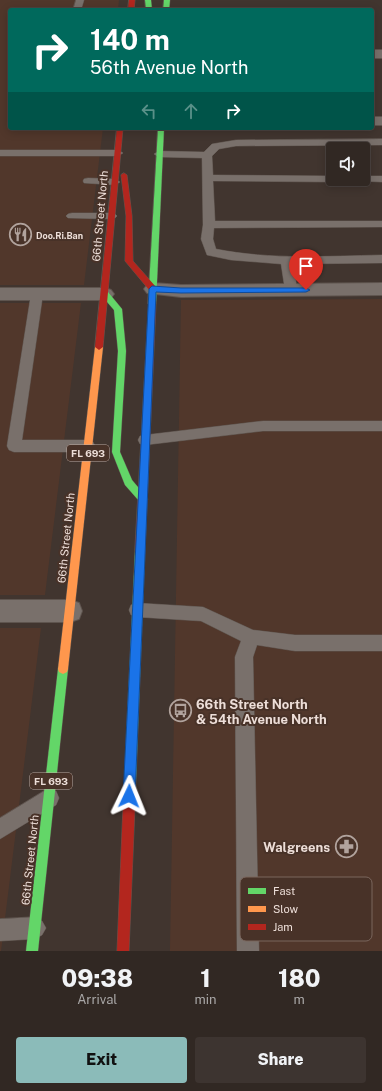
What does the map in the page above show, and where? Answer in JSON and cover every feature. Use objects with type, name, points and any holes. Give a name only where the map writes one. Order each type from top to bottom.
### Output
[{"type":"main road","name":"66th Street North","points":[[32,951],[105,294],[120,130]]},
{"type":"main road","points":[[123,951],[137,610],[161,130]]},
{"type":"main road","points":[[118,149],[125,159],[124,172],[129,216],[130,261],[152,289]]},
{"type":"main road","points":[[105,294],[118,310],[122,351],[116,452],[128,482],[143,499]]},
{"type":"street","points":[[152,289],[181,291],[382,289]]},
{"type":"street","points":[[0,294],[105,294]]},
{"type":"street","points":[[0,611],[70,611]]},
{"type":"lane","points":[[159,154],[207,155],[216,146],[236,143],[382,142]]},
{"type":"lane","points":[[0,153],[118,149]]},
{"type":"lane","points":[[207,155],[209,225],[206,239],[211,252],[228,256],[287,260],[382,259]]},
{"type":"lane","points":[[208,178],[326,179]]},
{"type":"lane","points":[[370,179],[382,179]]},
{"type":"lane","points":[[88,181],[115,182]]},
{"type":"lane","points":[[72,216],[111,216]]},
{"type":"lane","points":[[209,225],[382,224]]},
{"type":"lane","points":[[287,260],[291,290]]},
{"type":"lane","points":[[37,294],[14,446],[88,446]]},
{"type":"lane","points":[[145,440],[263,426],[382,426]]},
{"type":"lane","points":[[137,610],[203,614],[251,637],[295,643],[382,643]]},
{"type":"lane","points":[[247,877],[244,657],[251,637]]},
{"type":"lane","points":[[0,829],[50,798]]},
{"type":"lane","points":[[0,930],[35,928]]},
{"type":"lane","points":[[248,941],[248,951]]},
{"type":"shaded area","points":[[0,0],[119,0],[118,8],[8,8],[8,130],[103,130],[84,285],[0,285]]},
{"type":"shaded area","points":[[382,299],[382,951],[170,951],[181,300]]},
{"type":"shaded area","points":[[0,303],[81,303],[45,595],[0,595]]},
{"type":"shaded area","points":[[0,628],[41,628],[1,951],[0,951]]},
{"type":"traffic: fast","points":[[148,0],[149,8]]},
{"type":"traffic: fast","points":[[166,8],[167,0]]},
{"type":"traffic: fast","points":[[152,304],[161,130]]},
{"type":"traffic: fast","points":[[105,294],[118,309],[122,351],[116,452],[128,482],[143,499]]},
{"type":"traffic: fast","points":[[129,806],[140,551]]},
{"type":"traffic: fast","points":[[32,951],[63,669]]},
{"type":"traffic: slow","points":[[63,669],[99,347]]},
{"type":"traffic: jam","points":[[131,8],[132,0]]},
{"type":"traffic: jam","points":[[99,347],[120,130]]},
{"type":"traffic: jam","points":[[124,175],[129,216],[129,261],[153,289]]},
{"type":"traffic: jam","points":[[140,551],[152,304]]},
{"type":"traffic: jam","points":[[123,951],[129,806]]},
{"type":"place","name":"Doo.Ri.Ban","points":[[20,235]]},
{"type":"place","name":"66th Street North & 54th Avenue North","points":[[181,711]]},
{"type":"place","name":"Walgreens","points":[[346,847]]},
{"type":"route","points":[[129,796],[152,289],[181,291],[306,290]]}]
